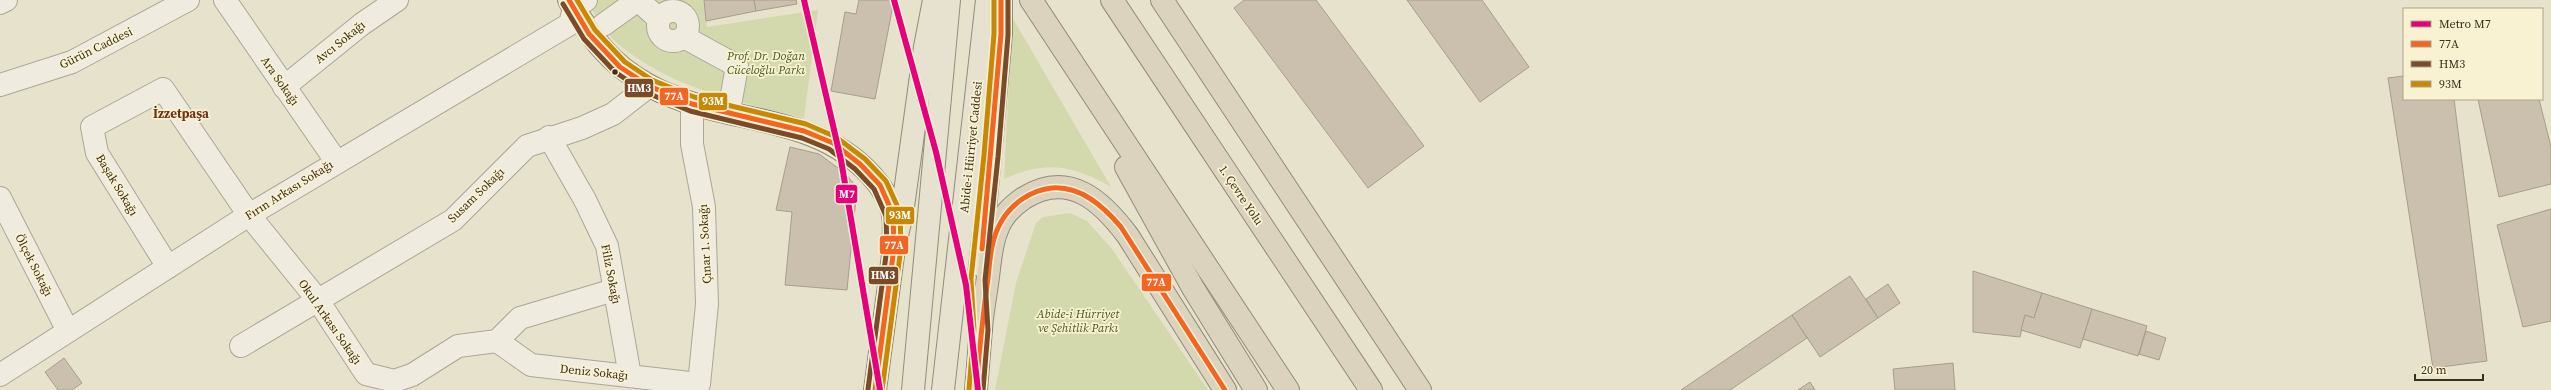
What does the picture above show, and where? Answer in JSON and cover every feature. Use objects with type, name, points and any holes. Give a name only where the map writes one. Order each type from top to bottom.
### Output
[{"type":"highway","points":[[1031,0],[1288,390]]},
{"type":"highway","name":"1. Çevre Yolu","points":[[1112,0],[1371,390]]},
{"type":"highway","points":[[1162,0],[1420,390]]},
{"type":"highway","points":[[1090,90],[1156,222],[1256,390]]},
{"type":"highway","points":[[981,329],[991,249],[997,229],[1006,214],[1034,192],[1051,187],[1070,188],[1088,195],[1111,214],[1128,236],[1224,390]]},
{"type":"main road","points":[[875,390],[894,248],[902,214],[925,47],[934,0]]},
{"type":"main road","points":[[913,390],[949,0]]},
{"type":"main road","name":"Abide-i Hürriyet Caddesi","points":[[943,390],[987,0]]},
{"type":"main road","points":[[976,390],[981,329],[978,280],[991,156],[1001,34],[1001,0]]},
{"type":"main road","points":[[576,3],[589,34],[620,67],[649,86],[692,104],[804,131],[833,143],[860,164],[880,185],[893,214],[894,248]]},
{"type":"street","points":[[0,2],[6,0]]},
{"type":"street","name":"Ara Sokağı","points":[[225,0],[336,161]]},
{"type":"street","name":"Avcı Sokağı","points":[[284,87],[362,24],[397,0]]},
{"type":"street","points":[[603,25],[638,0],[659,19],[665,13],[674,10],[682,13],[687,20],[688,29],[684,37],[737,66],[731,100]]},
{"type":"street","name":"Gürün Caddesi","points":[[0,85],[72,62],[181,2]]},
{"type":"street","name":"Fırın Arkası Sokağı","points":[[0,375],[248,215],[336,161],[570,24],[576,3]]},
{"type":"street","name":"Susam Sokağı","points":[[241,346],[317,299],[453,220],[527,146],[549,137],[582,128],[613,114],[649,86]]},
{"type":"street","name":"Okul Arkası Sokağı","points":[[163,89],[248,215],[317,299],[366,374],[394,381],[412,375],[458,346],[497,341]]},
{"type":"street","name":"Başak Sokağı","points":[[163,89],[92,127],[97,153],[168,267]]},
{"type":"street","name":"Çınar 1. Sokağı","points":[[692,104],[692,144],[704,207],[707,304],[699,384]]},
{"type":"street","name":"Filiz Sokağı","points":[[549,137],[585,200],[607,246],[630,376]]},
{"type":"street","name":"Ölçek Sokağı","points":[[0,198],[68,331]]},
{"type":"street","points":[[497,341],[520,318],[614,290]]},
{"type":"street","name":"Deniz Sokağı","points":[[497,341],[531,365],[699,384]]},
{"type":"green space","name":"Prof. Dr. Doğan Cüceloğlu Parkı","points":[[599,0],[704,0],[707,27],[818,10],[804,118],[706,92],[660,72],[618,44],[610,36],[589,6]]},
{"type":"green space","points":[[1012,17],[1111,187],[1084,174],[1071,170],[1046,167],[1032,169],[1004,179]]},
{"type":"green space","name":"Abide-i Hürriyet ve Şehitlik Parkı","points":[[1070,213],[1087,221],[1112,249],[1208,390],[995,390],[1016,283],[1036,223],[1043,217]]},
{"type":"building","points":[[704,0],[754,0],[756,11],[706,21]]},
{"type":"building","points":[[754,0],[796,0],[797,4],[756,11]]},
{"type":"building","points":[[859,0],[894,0],[875,99],[831,91],[845,12],[856,14]]},
{"type":"building","points":[[1244,0],[1316,0],[1424,146],[1368,188],[1234,8]]},
{"type":"building","points":[[1407,0],[1482,0],[1529,67],[1480,102]]},
{"type":"building","points":[[2403,76],[2403,100],[2454,100],[2487,361],[2433,368],[2388,78]]},
{"type":"building","points":[[2478,100],[2539,100],[2551,147],[2551,184],[2499,197]]},
{"type":"building","points":[[790,147],[819,154],[846,174],[857,188],[847,290],[785,285],[792,212],[776,210]]},
{"type":"building","points":[[2551,209],[2551,321],[2523,327],[2497,225]]},
{"type":"building","points":[[1973,271],[2042,293],[2034,318],[2025,315],[2020,337],[1973,332]]},
{"type":"building","points":[[1850,276],[1878,318],[1820,357],[1792,315]]},
{"type":"building","points":[[1888,284],[1900,303],[1878,318],[1866,299]]},
{"type":"building","points":[[2042,293],[2092,309],[2080,348],[2021,330],[2025,315],[2034,318]]},
{"type":"building","points":[[2092,309],[2147,326],[2138,356],[2083,339]]},
{"type":"building","points":[[1792,315],[1807,338],[1730,390],[1681,390]]},
{"type":"building","points":[[2146,331],[2166,338],[2159,360],[2139,354]]},
{"type":"building","points":[[64,358],[82,383],[72,390],[58,390],[45,372]]},
{"type":"building","points":[[1953,363],[1955,390],[1895,390],[1893,369]]},
{"type":"building","points":[[1810,382],[1815,390],[1798,390]]},
{"type":"metro line","name":"M7","points":[[804,0],[841,160],[880,390]]},
{"type":"metro line","name":"M7","points":[[894,0],[936,152],[966,285],[978,390]]},
{"type":"transit line","name":"77A","points":[[569,0],[589,34],[620,67],[649,86],[692,104],[804,131],[833,143],[860,164],[880,185],[893,214],[894,248],[875,390]]},
{"type":"transit line","name":"93M","points":[[577,0],[595,30],[625,62],[652,80],[694,97],[806,124],[836,137],[865,159],[886,181],[900,212],[901,248],[882,390]]},
{"type":"transit line","name":"93M","points":[[969,389],[974,329],[971,279],[984,155],[994,34],[994,0]]},
{"type":"transit line","name":"77A","points":[[982,249],[1001,34],[1001,0]]},
{"type":"transit line","name":"HM3","points":[[983,390],[988,330],[985,280],[998,157],[1008,35],[1008,0]]},
{"type":"transit line","name":"HM3","points":[[563,4],[584,39],[615,72],[645,92],[690,111],[802,138],[829,149],[855,169],[874,189],[886,216],[887,248],[868,389]]},
{"type":"transit line","name":"77A","points":[[976,390],[990,256],[995,235],[1005,215],[1022,199],[1044,189],[1052,188],[1072,190],[1091,199],[1107,212],[1121,227],[1225,390]]},
{"type":"district","name":"İzzetpaşa","points":[[181,113]]}]
